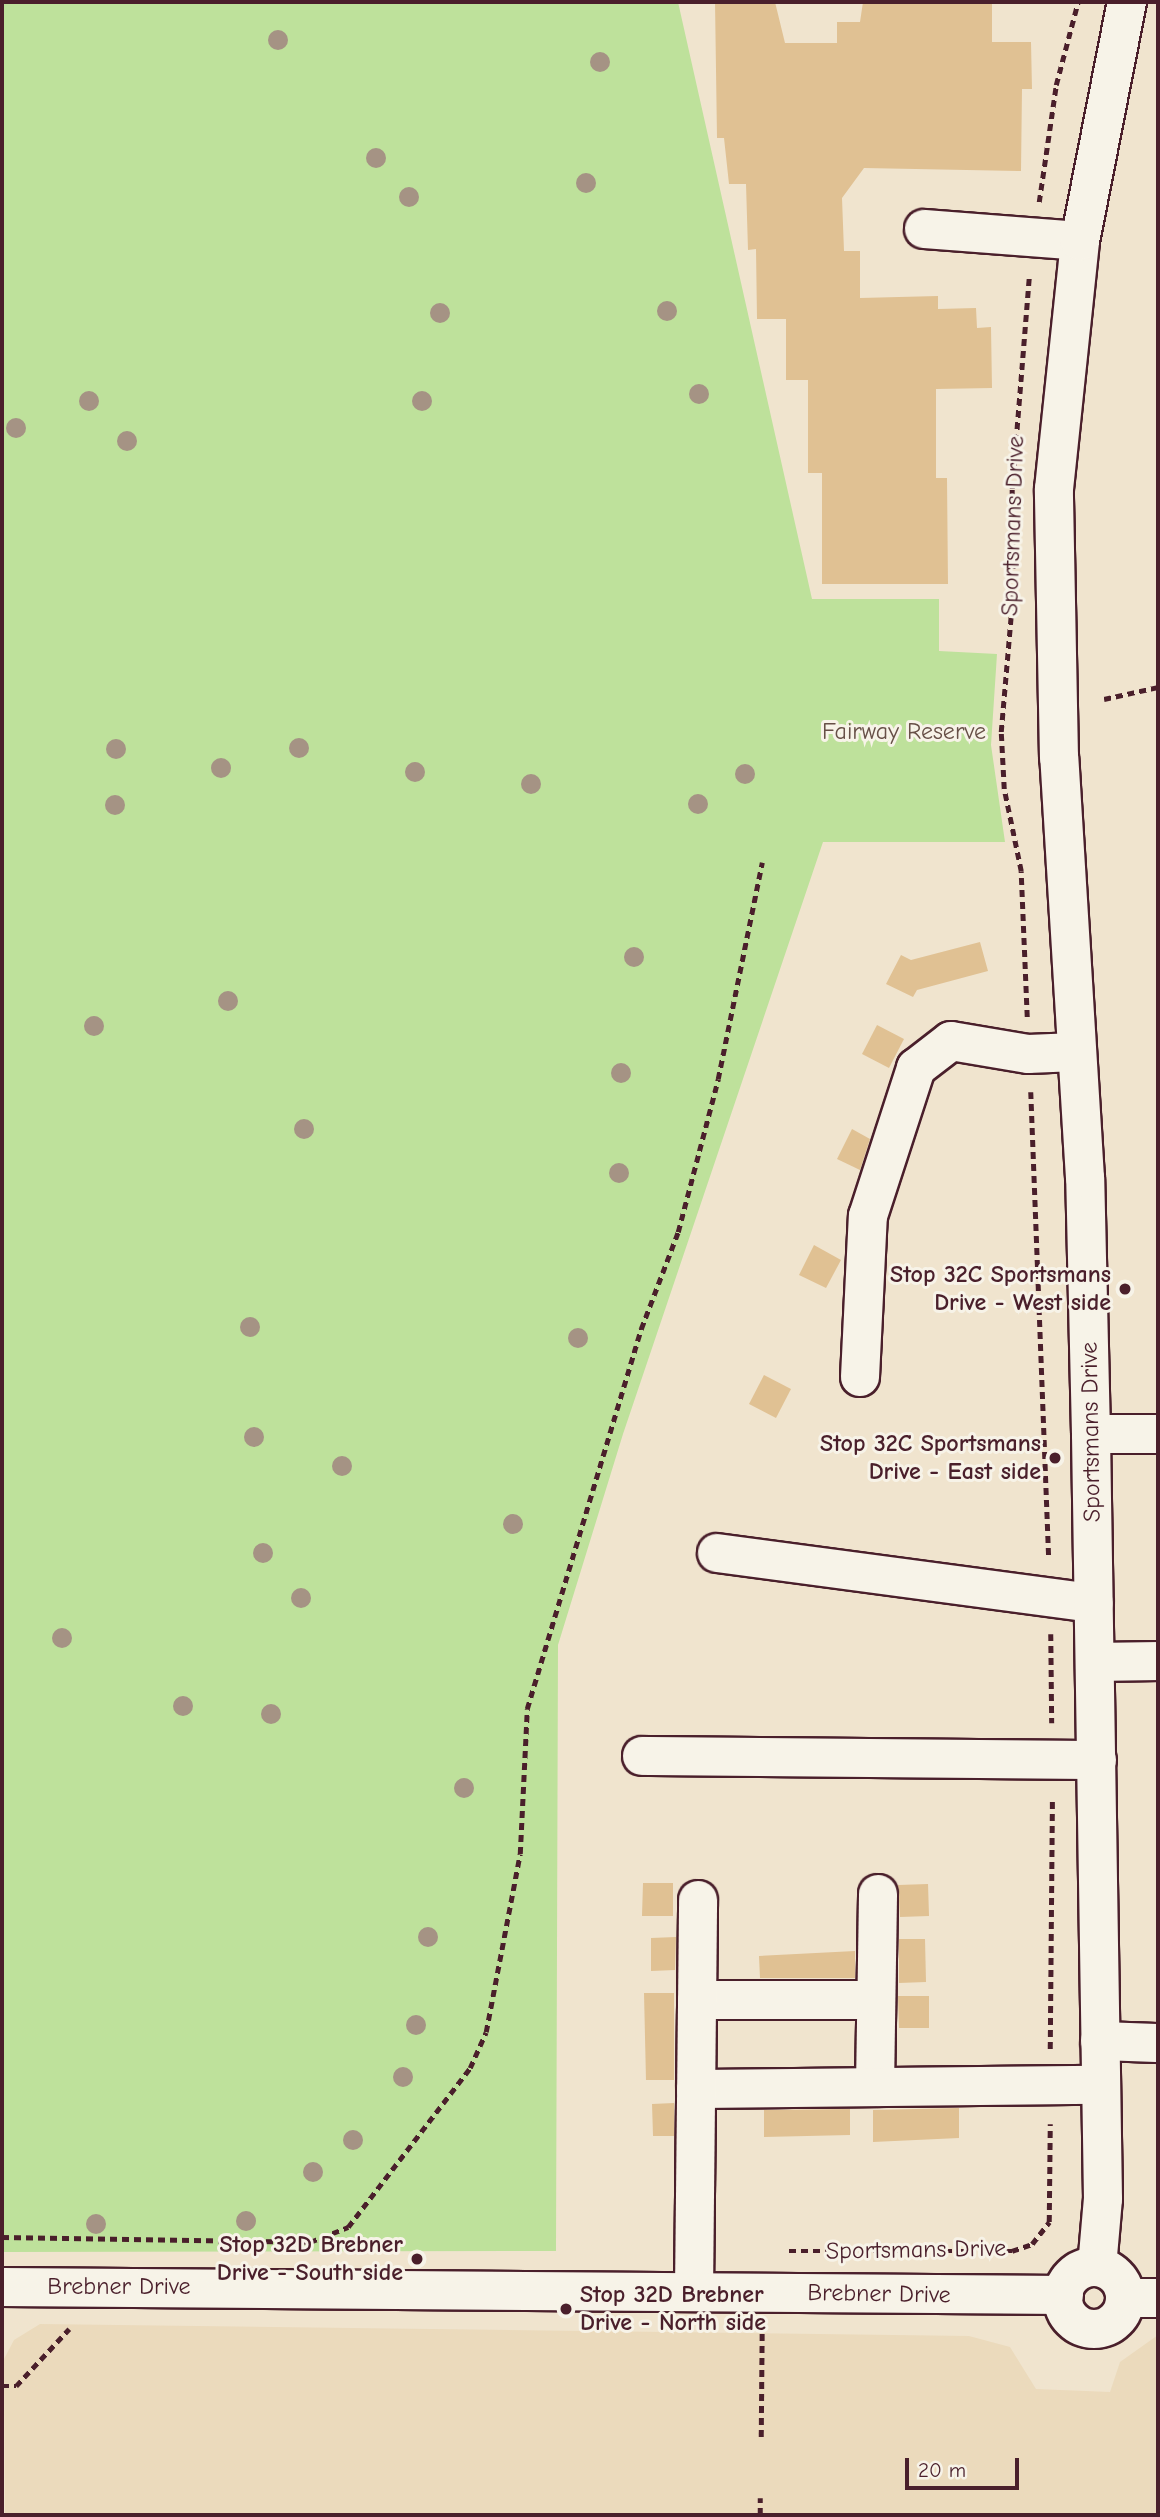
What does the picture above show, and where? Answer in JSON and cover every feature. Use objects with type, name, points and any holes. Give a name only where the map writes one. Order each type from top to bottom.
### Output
[{"type":"street","name":"Sportsmans Drive","points":[[1097,2267],[1103,2199],[1091,1434],[1076,1052],[1059,758],[1054,489],[1080,241],[1127,2]]},
{"type":"street","points":[[924,229],[1080,241]]},
{"type":"street","points":[[860,1377],[868,1216],[916,1068],[951,1041],[1028,1054],[1076,1052]]},
{"type":"street","points":[[1091,1434],[1158,1434]]},
{"type":"street","points":[[717,1553],[1094,1603]]},
{"type":"street","points":[[1096,1662],[1158,1661]]},
{"type":"street","points":[[642,1756],[1097,1760]]},
{"type":"street","points":[[875,2087],[878,1894]]},
{"type":"street","points":[[694,2292],[698,1900]]},
{"type":"street","points":[[697,2000],[876,2000]]},
{"type":"street","points":[[1100,2041],[1158,2043]]},
{"type":"street","points":[[696,2089],[1101,2085]]},
{"type":"street","points":[[1097,2267],[1120,2280],[1142,2298],[1119,2316],[1093,2329],[1074,2321],[1063,2295],[1078,2272],[1097,2267]]},
{"type":"street","name":"Brebner Drive","points":[[3,2292],[1063,2295]]},
{"type":"path","name":"Sportsmans Drive","points":[[776,2251],[1012,2250],[1032,2244],[1049,2222],[1053,1759],[1051,1597],[1021,871],[1004,789],[1001,732],[1013,593],[1014,449],[1034,238],[1056,85],[1078,2]]},
{"type":"path","points":[[1104,699],[1158,687]]},
{"type":"path","points":[[2,2237],[310,2242],[348,2227],[470,2068],[486,2032],[520,1854],[527,1709],[641,1329],[678,1232],[718,1079],[762,862]]},
{"type":"path","points":[[761,2437],[762,2329]]},
{"type":"path","points":[[760,2498],[760,2515]]},
{"type":"shaded area","points":[[40,2324],[969,2336],[1010,2347],[1036,2389],[1110,2392],[1120,2362],[1158,2335],[1158,2515],[5,2515],[4,2359],[14,2340]]},
{"type":"green space","name":"Fairway Reserve","points":[[2,2],[678,2],[812,599],[939,599],[939,651],[997,654],[991,745],[1005,842],[823,842],[623,1434],[558,1645],[556,2251],[2,2252]]},
{"type":"building","points":[[715,2],[775,2],[785,43],[837,43],[837,22],[860,22],[863,2],[992,2],[992,42],[1031,42],[1032,89],[1022,89],[1021,171],[864,168],[842,198],[844,251],[860,251],[860,298],[938,296],[938,309],[976,308],[977,328],[991,327],[992,388],[936,389],[936,478],[947,478],[948,584],[822,584],[822,473],[808,473],[808,380],[786,380],[786,319],[757,319],[756,249],[748,250],[746,184],[729,184],[724,138],[717,138]]},
{"type":"building","points":[[980,942],[988,971],[917,990],[913,997],[886,984],[901,955],[911,960]]},
{"type":"building","points":[[877,1025],[904,1039],[889,1068],[862,1054]]},
{"type":"building","points":[[852,1129],[870,1139],[860,1170],[837,1159]]},
{"type":"building","points":[[814,1245],[841,1260],[826,1288],[799,1275]]},
{"type":"building","points":[[764,1375],[791,1389],[776,1418],[749,1404]]},
{"type":"building","points":[[643,1883],[673,1883],[673,1916],[642,1916]]},
{"type":"building","points":[[928,1884],[929,1916],[900,1917],[898,1885]]},
{"type":"building","points":[[676,1937],[675,1970],[651,1971],[651,1938]]},
{"type":"building","points":[[899,1939],[925,1939],[926,1982],[899,1983]]},
{"type":"building","points":[[855,1951],[855,1978],[760,1978],[759,1956]]},
{"type":"building","points":[[644,1993],[674,1993],[674,2080],[646,2080]]},
{"type":"building","points":[[898,1996],[929,1996],[929,2028],[899,2028]]},
{"type":"building","points":[[674,2103],[674,2136],[653,2136],[652,2104]]},
{"type":"building","points":[[959,2108],[959,2138],[873,2142],[873,2110]]},
{"type":"building","points":[[850,2109],[850,2135],[764,2137],[764,2110]]},
{"type":"place","name":"Stop 32C Sportsmans Drive - West side","points":[[1125,1289]]},
{"type":"place","name":"Stop 32C Sportsmans Drive - East side","points":[[1055,1458]]},
{"type":"place","name":"Stop 32D Brebner Drive - South side","points":[[417,2259]]},
{"type":"place","name":"Stop 32D Brebner Drive - North side","points":[[566,2309]]}]
